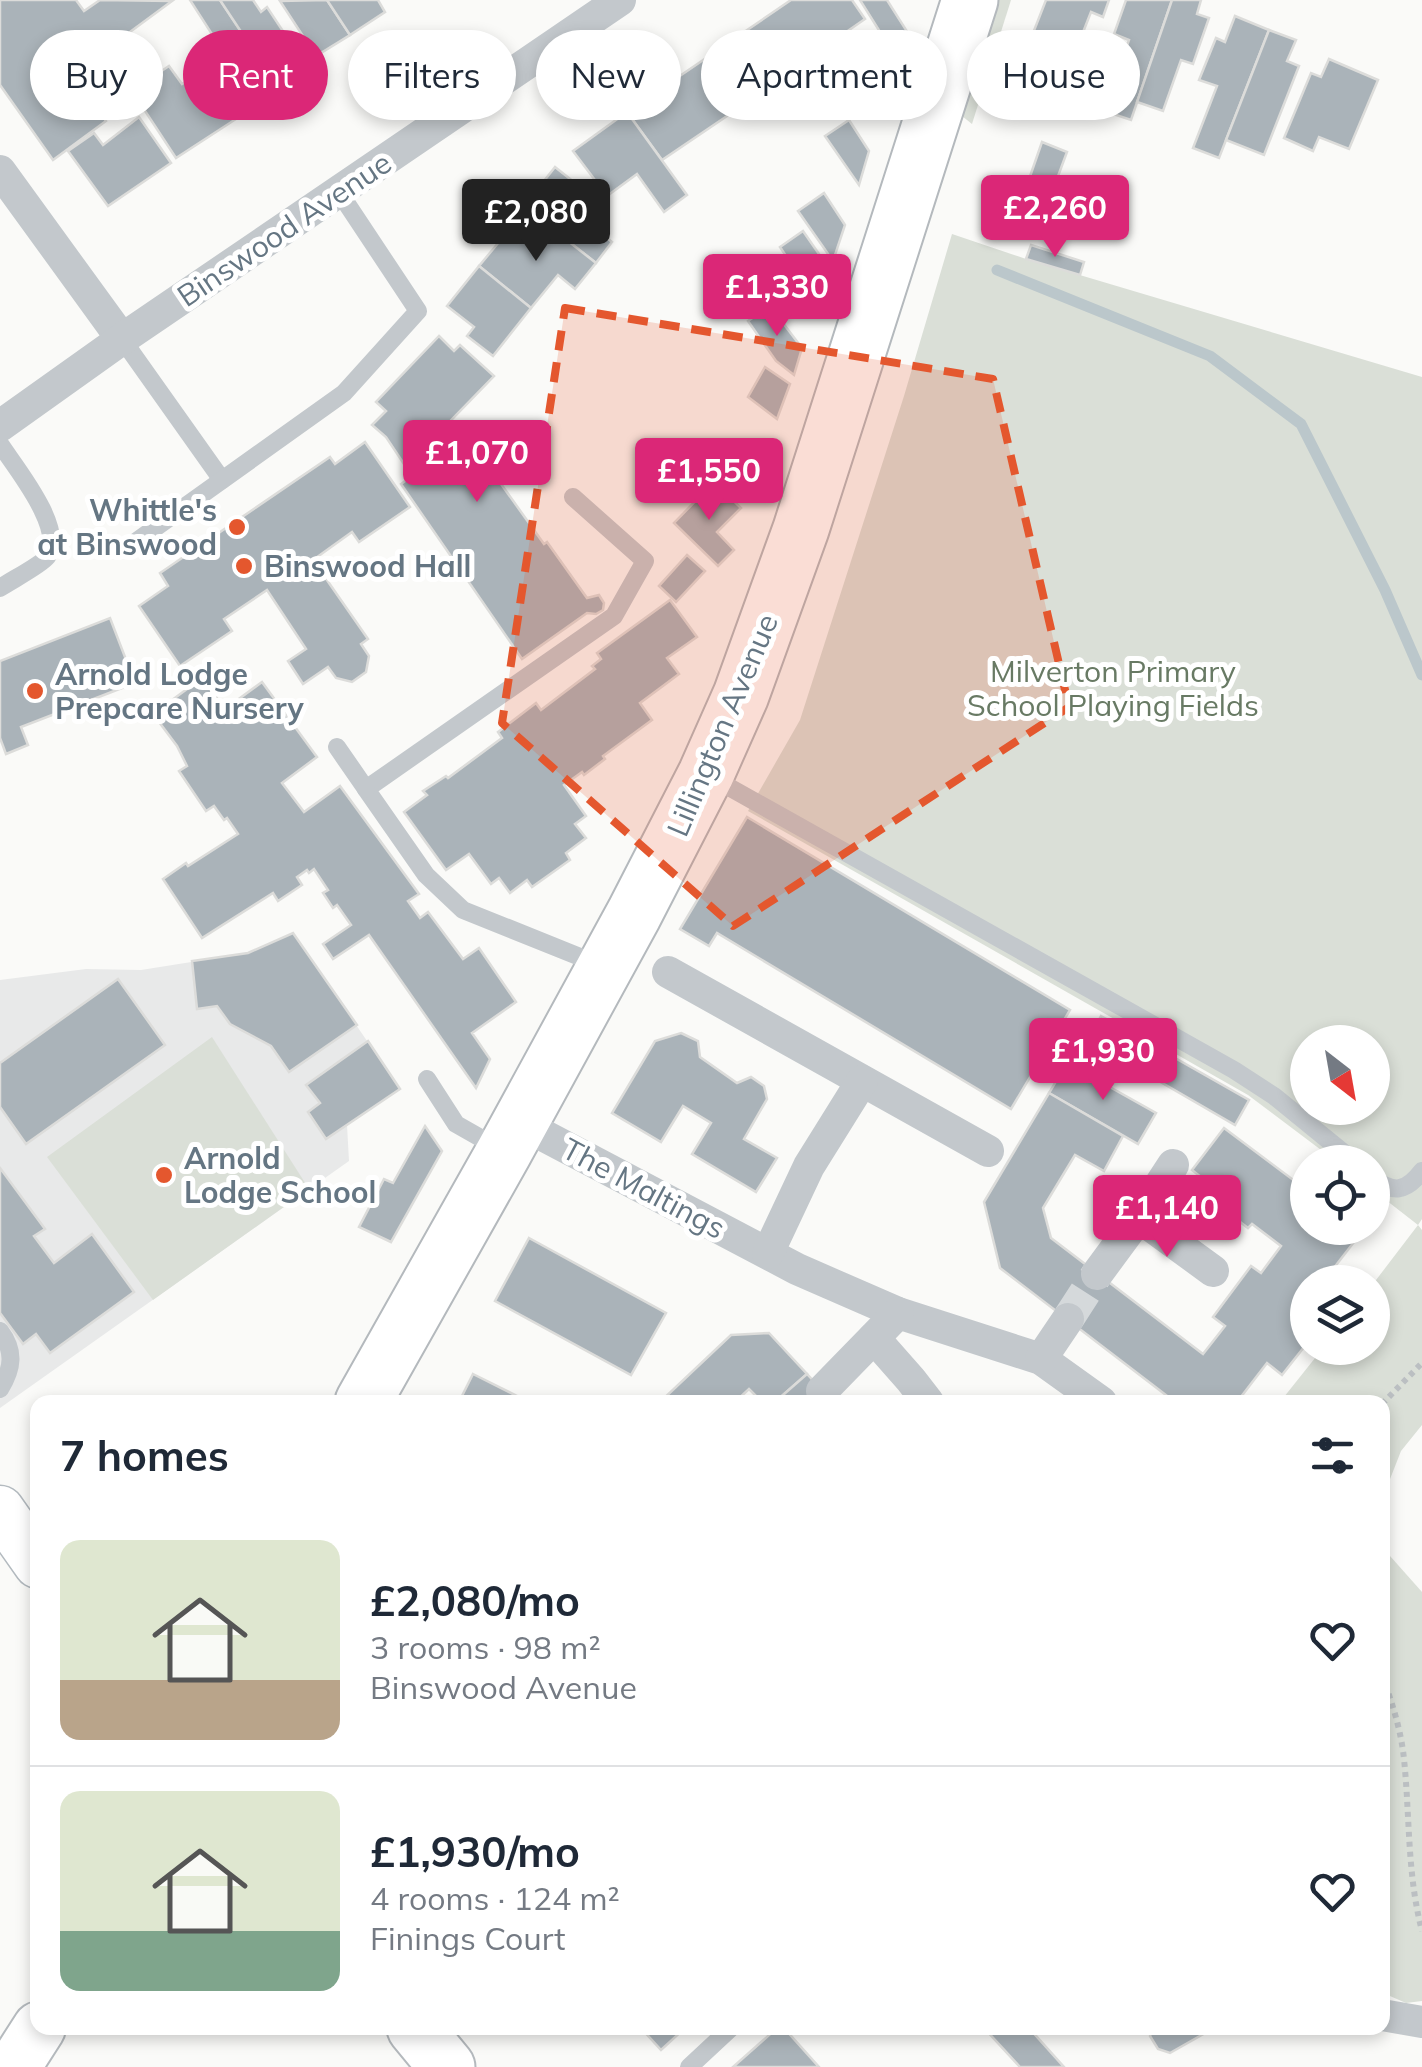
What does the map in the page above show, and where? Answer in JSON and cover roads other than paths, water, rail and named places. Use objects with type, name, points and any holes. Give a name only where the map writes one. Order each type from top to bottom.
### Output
[{"type":"highway","name":"Lillington Avenue","points":[[367,1395],[606,967],[706,774],[746,681],[801,529],[970,0]]},
{"type":"highway","points":[[421,2035],[447,2067]]},
{"type":"main road","points":[[0,1510],[30,1553]]},
{"type":"main road","points":[[14,2067],[35,2035]]},
{"type":"street","name":"Binswood Avenue","points":[[0,426],[620,0]]},
{"type":"street","points":[[0,171],[122,340]]},
{"type":"street","points":[[668,972],[988,1150]]},
{"type":"street","points":[[768,1253],[809,1166],[862,1081]]},
{"type":"street","name":"The Maltings","points":[[512,1138],[898,1313],[1040,1358],[1091,1395]]},
{"type":"street","points":[[1097,1274],[1173,1165]]},
{"type":"street","points":[[1139,1218],[1213,1271]]},
{"type":"street","points":[[822,1391],[884,1348],[898,1313]]},
{"type":"street","points":[[1040,1358],[1068,1319]]},
{"type":"street","points":[[884,1348],[922,1395]]},
{"type":"street","points":[[1390,2016],[1422,2022]]},
{"type":"lane","points":[[134,543],[344,393],[418,311],[338,192]]},
{"type":"lane","points":[[122,340],[222,480]]},
{"type":"lane","points":[[0,444],[48,520],[53,540],[47,557],[0,588]]},
{"type":"lane","points":[[366,789],[614,616],[644,560],[573,496]]},
{"type":"lane","points":[[337,747],[426,875],[463,910],[606,967]]},
{"type":"lane","points":[[706,774],[1234,1070],[1274,1096],[1333,1145]]},
{"type":"lane","points":[[427,1079],[456,1124],[512,1138]]},
{"type":"lane","points":[[1390,1188],[1404,1188],[1422,1172]]},
{"type":"lane","points":[[0,1331],[12,1360],[0,1389]]},
{"type":"lane","points":[[689,2067],[723,2035]]},
{"type":"waterway","points":[[997,270],[1210,356],[1301,424],[1385,590],[1422,675]]},
{"type":"tunnel","points":[[1068,1319],[1097,1274]]},
{"type":"place","name":"Whittle's at Binswood","points":[[237,527]]},
{"type":"place","name":"Binswood Hall","points":[[244,566]]},
{"type":"place","name":"Arnold Lodge Prepcare Nursery","points":[[35,691]]},
{"type":"place","name":"Arnold Lodge School","points":[[164,1175]]},
{"type":"park label","name":"Milverton Primary School Playing Fields","points":[[1113,688]]}]
